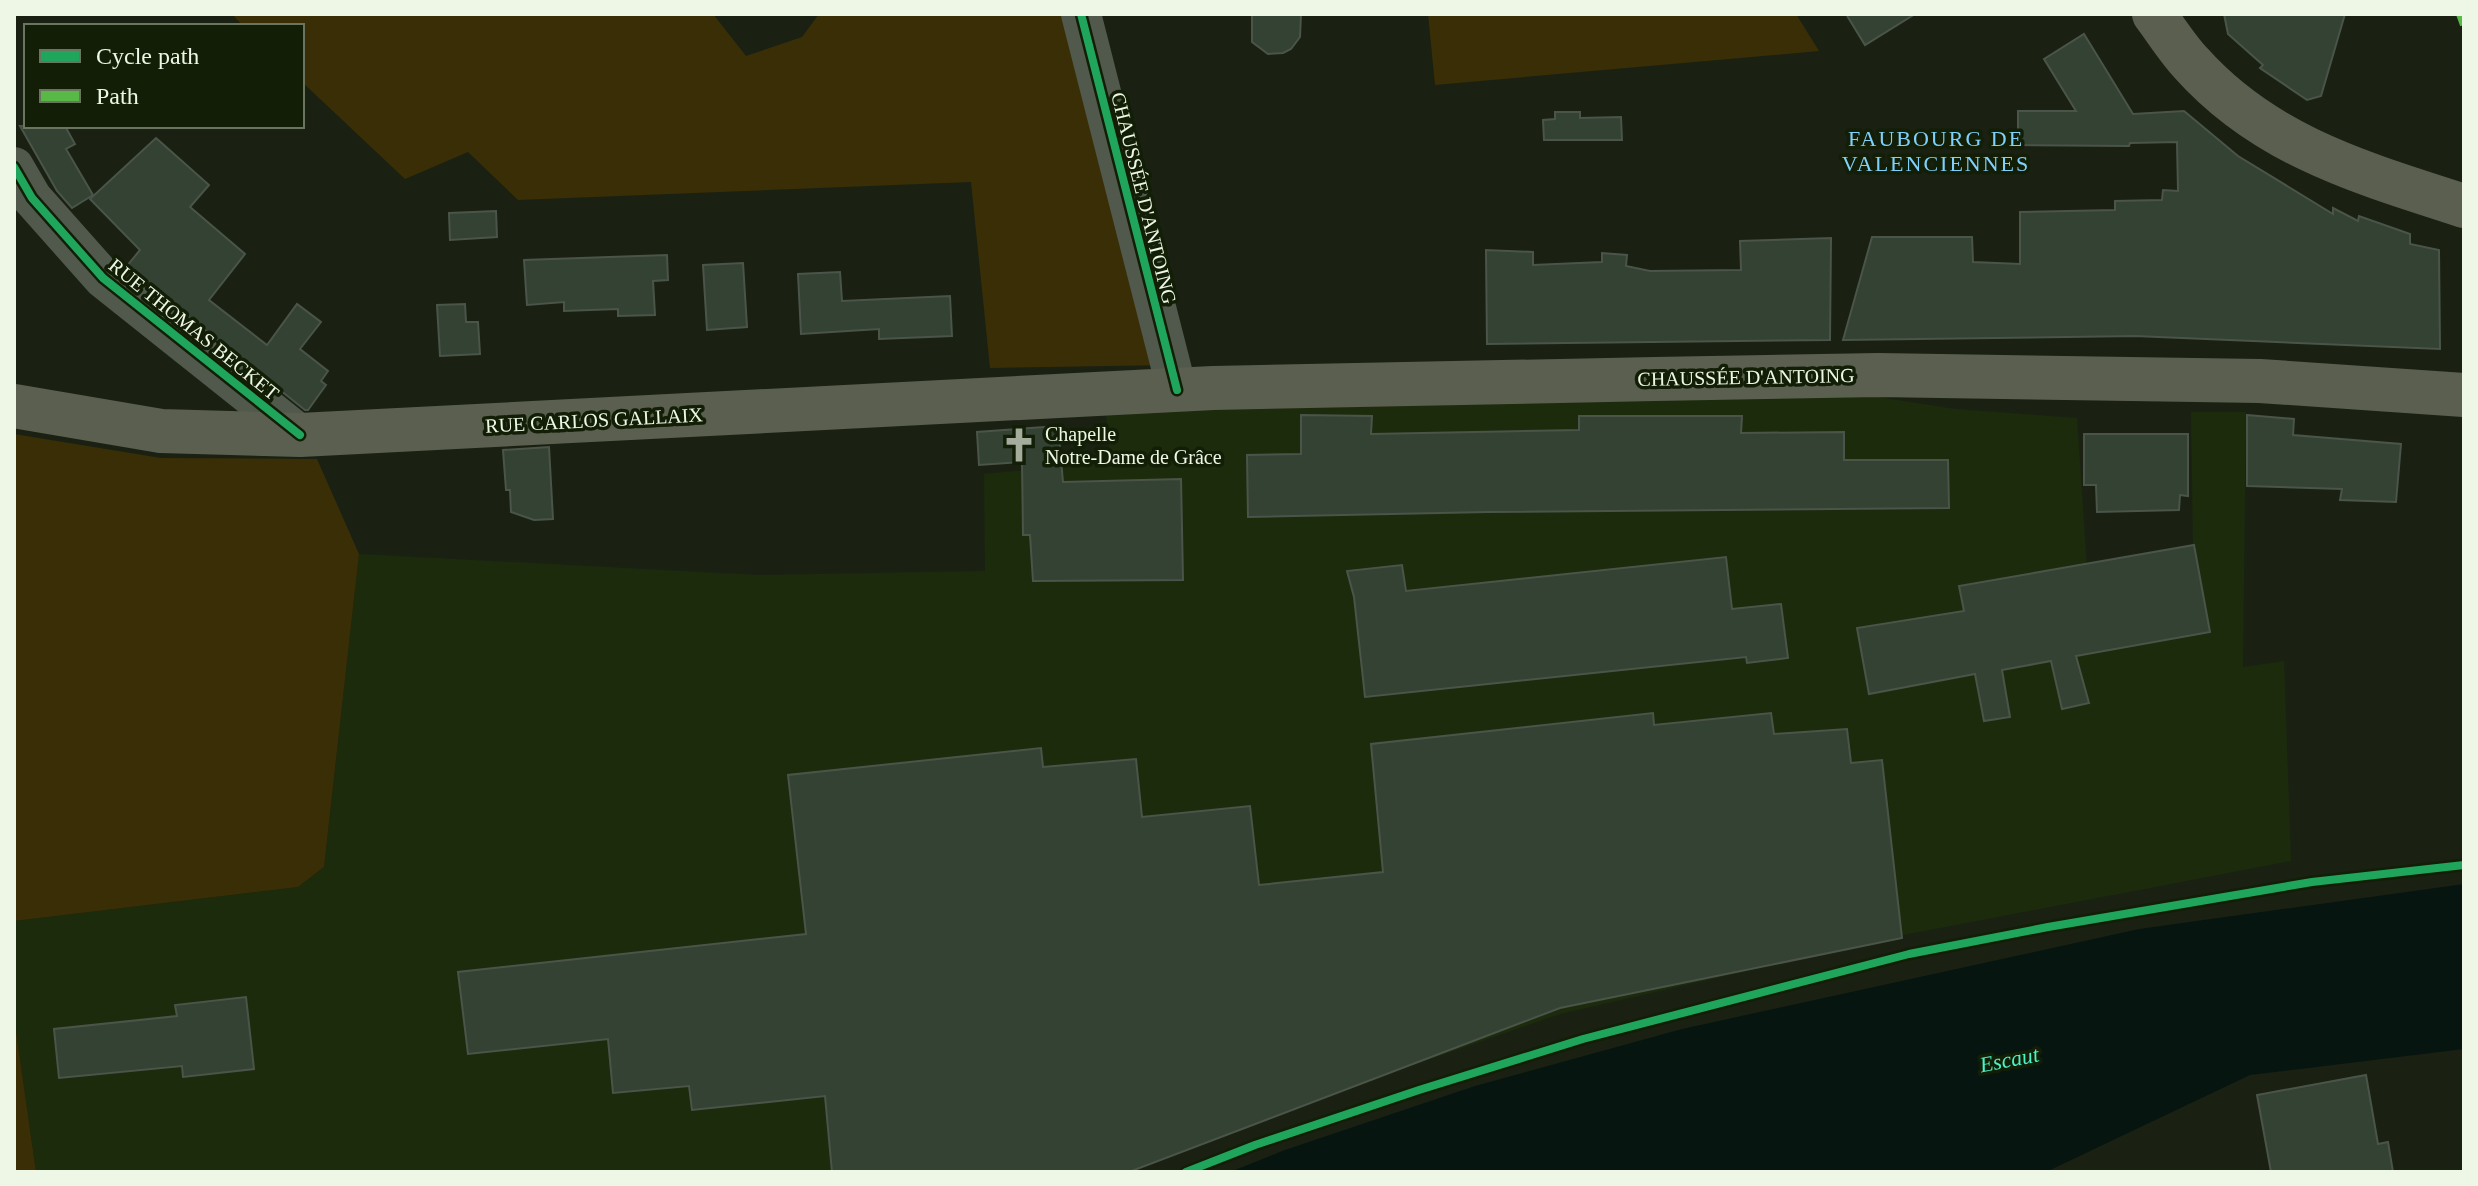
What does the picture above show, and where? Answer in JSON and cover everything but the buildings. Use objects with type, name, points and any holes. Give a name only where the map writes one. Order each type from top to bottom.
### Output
[{"type":"main road","points":[[2154,14],[2191,64],[2244,112],[2288,142],[2349,169],[2464,206]]},
{"type":"main road","name":"CHAUSSÉE D'ANTOING","points":[[1177,390],[1878,375],[2260,381],[2464,395]]},
{"type":"main road","name":"RUE CARLOS GALLAIX","points":[[14,406],[161,431],[300,435],[1177,390]]},
{"type":"street","name":"CHAUSSÉE D'ANTOING","points":[[1081,14],[1177,390]]},
{"type":"street","name":"RUE THOMAS BECKET","points":[[20,189],[103,278],[300,435]]},
{"type":"shaded area","points":[[232,14],[713,14],[746,56],[802,37],[819,14],[1081,14],[1170,365],[990,368],[971,182],[518,200],[468,152],[405,179],[304,84],[304,24],[241,24]]},
{"type":"shaded area","points":[[1428,14],[1796,14],[1819,51],[1435,85]]},
{"type":"shaded area","points":[[1826,389],[1955,409],[2077,418],[2087,569],[2193,546],[2191,412],[2246,412],[2243,667],[2284,661],[2291,861],[1898,936],[1560,1014],[1298,1105],[1130,1172],[36,1172],[14,1017],[14,921],[298,887],[324,867],[359,554],[757,575],[985,571],[984,474],[1111,462],[1106,414],[1233,406]]},
{"type":"shaded area","points":[[14,434],[161,458],[317,459],[359,554],[324,867],[298,887],[14,921]]},
{"type":"shaded area","points":[[14,1017],[36,1172],[14,1172]]},
{"type":"water","name":"Escaut","points":[[2464,884],[2464,1049],[2250,1075],[2046,1172],[1230,1172],[1285,1150],[1475,1086],[1682,1029],[2139,929]]},
{"type":"marked path","points":[[2459,14],[2464,28]]},
{"type":"cycle path","points":[[1081,14],[1177,390]]},
{"type":"cycle path","points":[[14,167],[32,198],[103,278],[300,435]]},
{"type":"cycle path","points":[[1186,1172],[1255,1145],[1419,1090],[1583,1039],[1909,954],[2312,882],[2464,865]]},
{"type":"place","name":"Chapelle Notre-Dame de Grâce","points":[[1019,445]]},
{"type":"district","name":"FAUBOURG DE VALENCIENNES","points":[[1936,150]]}]
